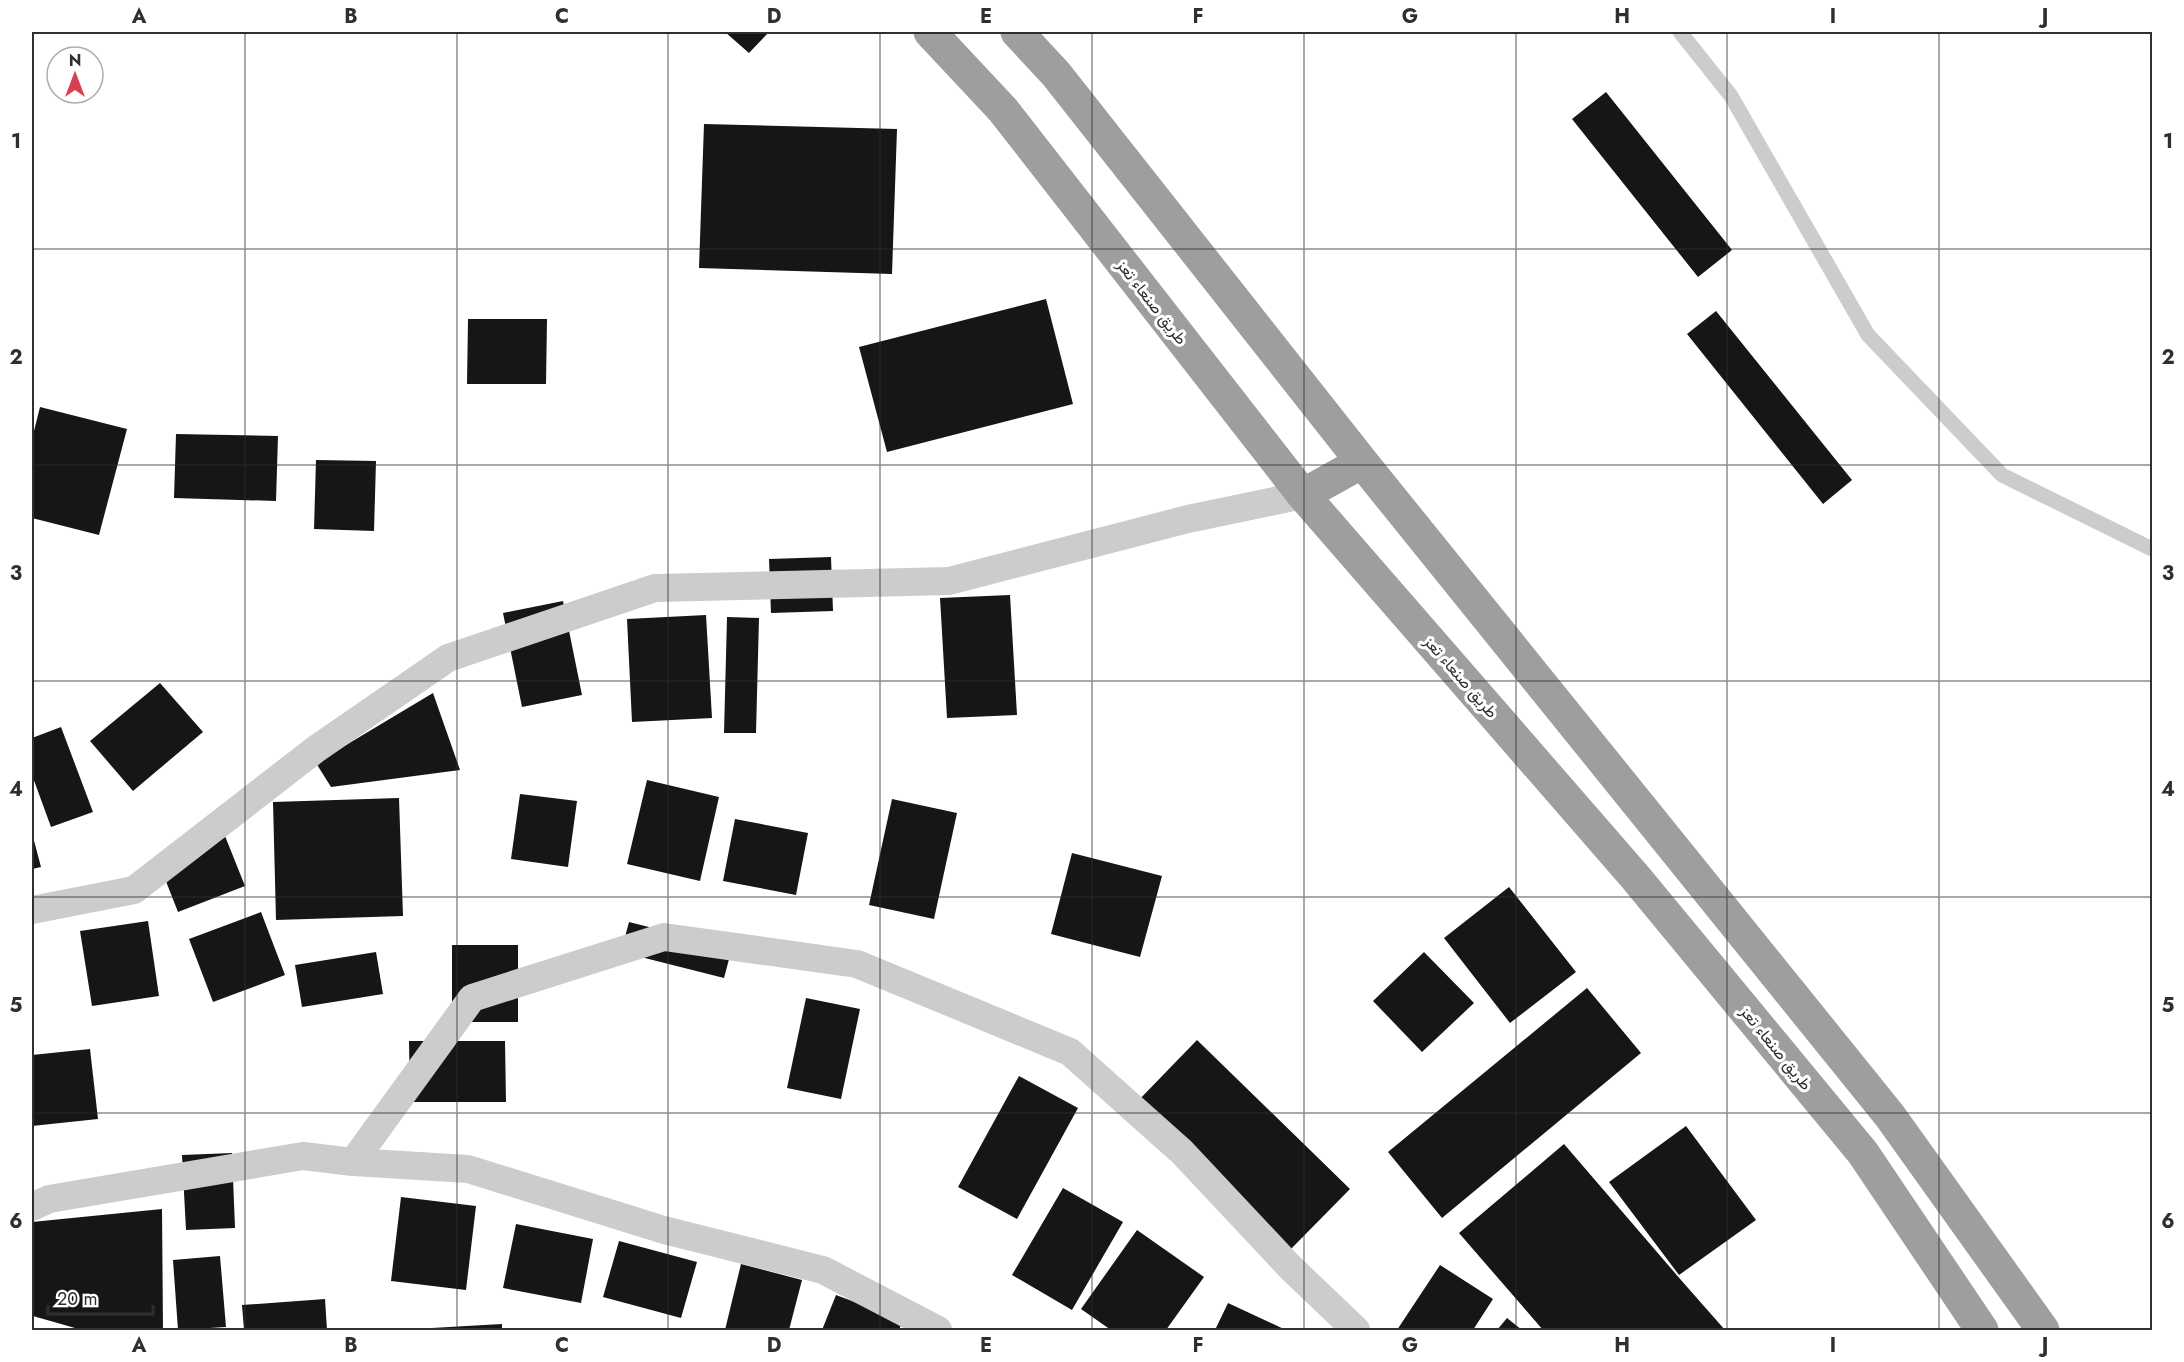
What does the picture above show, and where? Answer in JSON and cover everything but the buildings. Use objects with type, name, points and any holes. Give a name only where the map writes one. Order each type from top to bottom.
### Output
[{"type":"highway","name":"طريق صنعاء تعز","points":[[930,32],[1003,110],[1303,495],[1636,878],[1863,1153],[1982,1330]]},
{"type":"highway","points":[[1017,32],[1056,74],[1362,462],[1890,1116],[2043,1330]]},
{"type":"highway","points":[[1303,495],[1362,462]]},
{"type":"street","points":[[32,910],[134,890],[316,749],[448,658],[655,588],[949,581],[1188,519],[1303,495]]},
{"type":"street","points":[[353,1162],[472,998],[664,937],[857,964],[1070,1052],[1182,1152],[1290,1267],[1356,1330]]},
{"type":"street","points":[[32,1207],[61,1197],[303,1156],[353,1162],[468,1169],[664,1230],[823,1270],[938,1330]]},
{"type":"lane","points":[[1680,32],[1731,96],[1868,335],[2002,475],[2152,549]]}]
